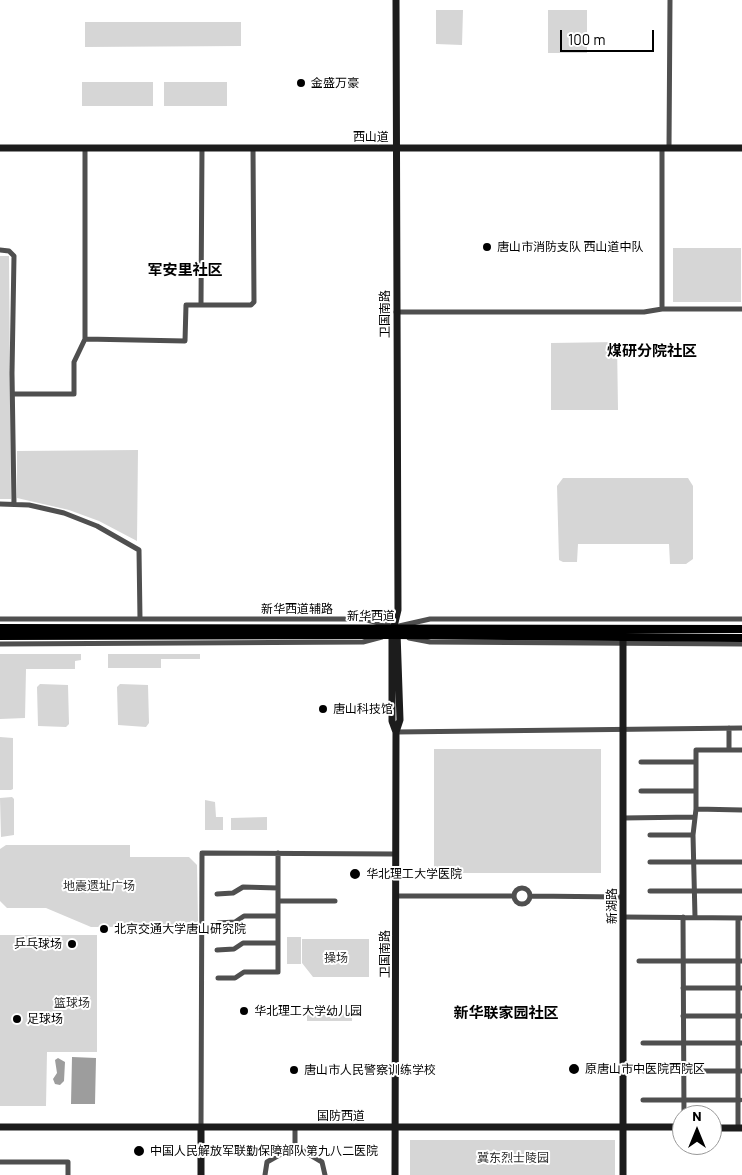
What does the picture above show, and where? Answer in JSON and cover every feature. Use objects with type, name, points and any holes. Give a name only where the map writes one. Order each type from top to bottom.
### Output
[{"type":"main road","name":"新华西道","points":[[0,628],[395,627],[742,629]]},
{"type":"main road","name":"新华西道","points":[[0,636],[395,635],[623,640],[742,638]]},
{"type":"street","name":"卫国南路","points":[[395,1175],[396,732],[392,721],[395,627],[398,610],[396,0]]},
{"type":"street","points":[[662,309],[670,0]]},
{"type":"street","name":"西山道","points":[[0,148],[742,148]]},
{"type":"street","points":[[12,394],[74,394],[74,362],[85,340],[85,148]]},
{"type":"street","points":[[201,304],[202,148]]},
{"type":"street","points":[[85,340],[185,341],[186,305],[251,305],[254,302],[253,148]]},
{"type":"street","points":[[0,250],[9,250],[14,256],[12,394],[14,504]]},
{"type":"street","points":[[396,312],[635,312],[662,309],[742,309]]},
{"type":"street","points":[[0,504],[14,504],[64,513],[97,526],[139,550],[140,619]]},
{"type":"street","name":"新华西道辅路","points":[[0,619],[363,619],[395,627],[430,619],[742,619]]},
{"type":"street","points":[[0,644],[363,642],[395,635]]},
{"type":"street","points":[[623,640],[742,644]]},
{"type":"street","name":"新湖路","points":[[623,640],[623,1175]]},
{"type":"street","points":[[729,728],[730,750]]},
{"type":"street","points":[[396,732],[742,728]]},
{"type":"street","points":[[695,917],[694,817],[696,809],[696,750],[742,750]]},
{"type":"street","points":[[641,762],[696,762]]},
{"type":"street","points":[[641,791],[696,791]]},
{"type":"street","points":[[696,809],[742,810]]},
{"type":"street","points":[[623,818],[694,817]]},
{"type":"street","points":[[650,835],[694,835]]},
{"type":"street","points":[[201,1175],[202,853],[396,854]]},
{"type":"street","points":[[218,978],[235,978],[244,972],[278,972],[278,853]]},
{"type":"street","points":[[650,862],[742,862]]},
{"type":"street","points":[[217,894],[233,894],[243,888],[278,888]]},
{"type":"street","points":[[522,888],[529,891],[530,896],[528,901],[521,903],[516,901],[514,896],[517,889],[522,888]]},
{"type":"street","points":[[650,890],[742,891]]},
{"type":"street","points":[[396,896],[514,896]]},
{"type":"street","points":[[530,896],[623,897]]},
{"type":"street","points":[[278,901],[334,900]]},
{"type":"street","points":[[218,923],[234,922],[244,916],[278,916]]},
{"type":"street","points":[[623,917],[740,918],[740,1128],[722,1128]]},
{"type":"street","points":[[683,917],[684,1105]]},
{"type":"street","points":[[217,950],[234,949],[243,943],[278,943]]},
{"type":"street","points":[[639,961],[740,961]]},
{"type":"street","points":[[683,988],[740,988]]},
{"type":"street","points":[[683,1016],[740,1016]]},
{"type":"street","points":[[643,1042],[740,1043]]},
{"type":"street","points":[[644,1071],[740,1071]]},
{"type":"street","points":[[643,1100],[740,1100]]},
{"type":"street","name":"国防西道","points":[[0,1127],[672,1127]]},
{"type":"street","points":[[295,1127],[295,1146]]},
{"type":"street","points":[[265,1175],[267,1162],[295,1146]]},
{"type":"street","points":[[295,1146],[322,1162],[325,1175]]},
{"type":"street","points":[[0,1162],[68,1162],[68,1175]]},
{"type":"green space","points":[[436,10],[463,10],[462,45],[436,44]]},
{"type":"green space","points":[[548,10],[587,10],[587,53],[548,53]]},
{"type":"green space","points":[[85,22],[241,22],[241,46],[85,47]]},
{"type":"green space","points":[[82,82],[153,82],[153,106],[82,106]]},
{"type":"green space","points":[[164,82],[227,82],[227,106],[164,106]]},
{"type":"green space","points":[[673,248],[741,248],[741,302],[673,302]]},
{"type":"green space","points":[[0,256],[9,256],[11,499],[0,499]]},
{"type":"green space","points":[[617,342],[618,410],[551,410],[551,343]]},
{"type":"green space","points":[[138,450],[137,541],[99,521],[69,510],[17,498],[17,451]]},
{"type":"green space","points":[[563,478],[688,478],[693,486],[693,559],[686,564],[670,564],[669,544],[578,544],[577,562],[563,562],[559,560],[557,486]]},
{"type":"green space","points":[[0,654],[81,654],[81,660],[75,661],[75,669],[26,669],[25,718],[0,719]]},
{"type":"green space","points":[[108,654],[200,654],[200,659],[161,659],[161,668],[108,668]]},
{"type":"green space","points":[[40,684],[68,685],[69,724],[66,727],[38,726],[37,687]]},
{"type":"green space","points":[[120,684],[148,685],[149,723],[146,727],[118,725],[117,687]]},
{"type":"green space","points":[[0,737],[13,738],[13,789],[11,790],[0,790]]},
{"type":"green space","points":[[434,749],[601,749],[601,873],[434,873]]},
{"type":"green space","points":[[12,797],[14,799],[14,835],[1,837],[0,798]]},
{"type":"green space","points":[[205,800],[215,802],[216,817],[223,817],[223,830],[205,830]]},
{"type":"green space","points":[[267,817],[267,830],[231,830],[231,818]]},
{"type":"green space","name":"地震遗址广场","points":[[6,845],[130,845],[130,857],[189,857],[197,865],[198,921],[189,927],[91,927],[46,908],[7,908],[0,901],[0,849]]},
{"type":"green space","name":"篮球场","points":[[0,935],[97,935],[97,1052],[47,1052],[46,1106],[0,1106]]},
{"type":"green space","points":[[287,937],[301,937],[301,964],[287,964]]},
{"type":"green space","name":"操场","points":[[302,939],[369,939],[369,977],[313,977],[302,963]]},
{"type":"green space","points":[[307,1011],[352,1011],[352,1021],[307,1021]]},
{"type":"green space","name":"冀东烈士陵园","points":[[410,1140],[615,1140],[615,1175],[410,1175]]},
{"type":"shaded area","points":[[72,1057],[96,1058],[95,1104],[71,1104]]},
{"type":"shaded area","points":[[58,1058],[65,1062],[64,1081],[60,1085],[55,1084],[53,1079],[57,1073],[55,1060]]},
{"type":"place","name":"金盛万豪","points":[[301,83]]},
{"type":"place","name":"唐山市消防支队 西山道中队","points":[[487,247]]},
{"type":"place","name":"唐山科技馆","points":[[323,709]]},
{"type":"place","name":"华北理工大学医院","points":[[355,874]]},
{"type":"place","name":"北京交通大学唐山研究院","points":[[104,929]]},
{"type":"place","name":"乒乓球场","points":[[72,944]]},
{"type":"place","name":"华北理工大学幼儿园","points":[[244,1011]]},
{"type":"place","name":"足球场","points":[[17,1019]]},
{"type":"place","name":"原唐山市中医院西院区","points":[[574,1069]]},
{"type":"place","name":"唐山市人民警察训练学校","points":[[294,1070]]},
{"type":"place","name":"中国人民解放军联勤保障部队第九八二医院","points":[[139,1151]]},
{"type":"district","name":"军安里社区","points":[[185,270]]},
{"type":"district","name":"煤研分院社区","points":[[652,351]]},
{"type":"district","name":"新华联家园社区","points":[[506,1013]]}]
